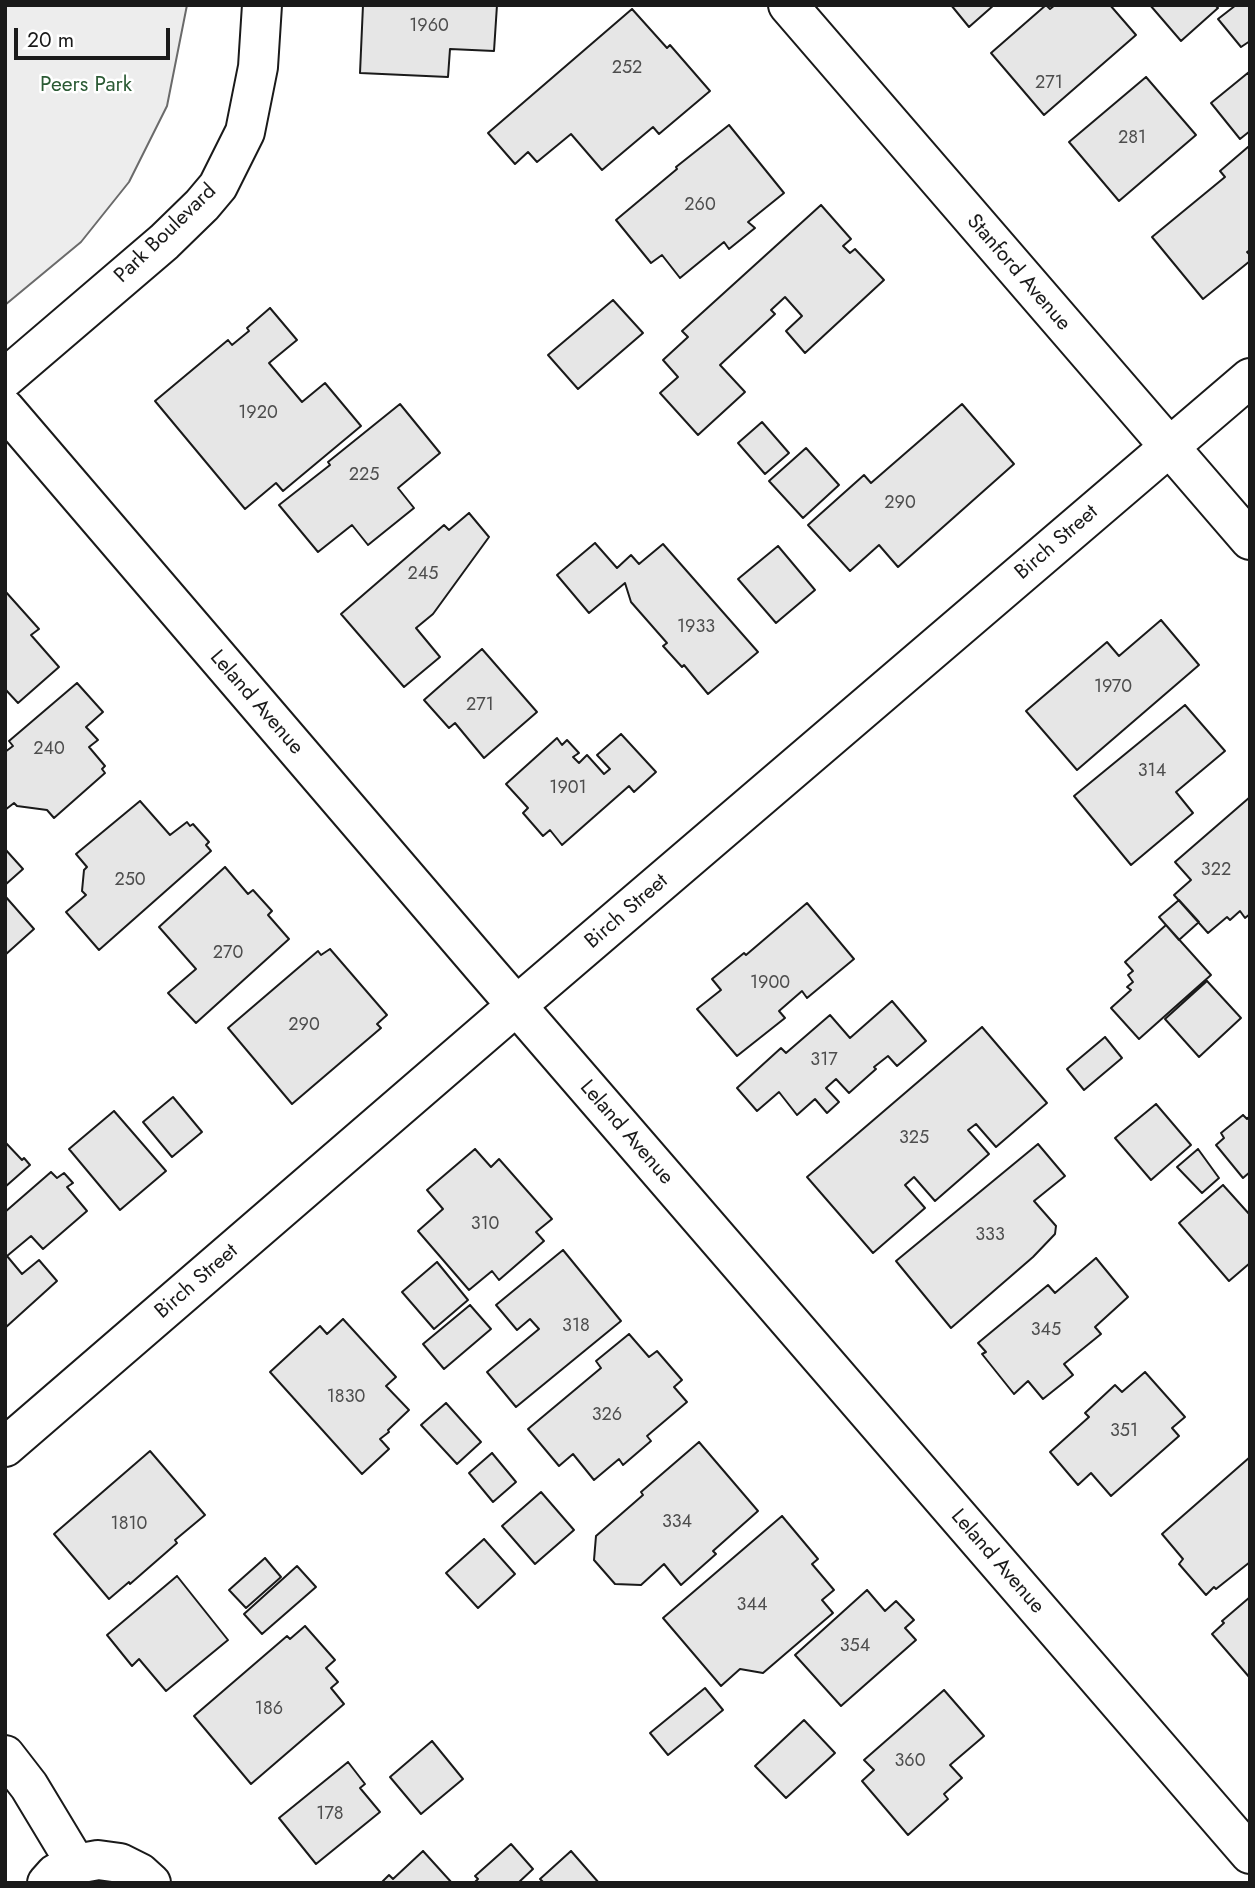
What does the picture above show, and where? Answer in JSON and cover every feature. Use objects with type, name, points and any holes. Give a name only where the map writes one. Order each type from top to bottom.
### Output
[{"type":"street","name":"Park Boulevard","points":[[5,378],[164,242],[218,186],[245,132],[258,67],[262,5]]},
{"type":"street","name":"Stanford Avenue","points":[[788,5],[1250,540]]},
{"type":"street","name":"Birch Street","points":[[5,1447],[1250,379]]},
{"type":"street","name":"Leland Avenue","points":[[5,409],[516,1006],[1250,1854]]},
{"type":"street","points":[[5,1755],[29,1786],[62,1874],[98,1860],[120,1863],[140,1873],[151,1883]]},
{"type":"shaded area","name":"Peers Park","points":[[5,5],[187,5],[167,106],[129,182],[81,242],[5,305]]},
{"type":"building","points":[[363,5],[497,5],[494,51],[450,49],[448,77],[360,73]]},
{"type":"building","points":[[951,5],[994,5],[969,27]]},
{"type":"building","points":[[1046,5],[1050,9],[1055,5],[1110,5],[1136,35],[1044,115],[991,53]]},
{"type":"building","points":[[1150,5],[1215,5],[1218,8],[1181,41]]},
{"type":"building","points":[[1236,5],[1250,5],[1250,41],[1241,47],[1218,19]]},
{"type":"building","points":[[632,9],[667,48],[670,45],[710,91],[659,134],[653,127],[602,170],[571,134],[537,162],[528,152],[515,164],[488,133]]},
{"type":"building","points":[[1249,72],[1250,131],[1240,139],[1211,103]]},
{"type":"building","points":[[1146,77],[1196,135],[1119,201],[1069,142]]},
{"type":"building","points":[[729,125],[784,193],[748,222],[755,228],[729,249],[724,242],[680,278],[662,255],[651,263],[616,220]]},
{"type":"building","points":[[1248,147],[1250,250],[1247,252],[1250,261],[1203,299],[1152,237],[1225,177],[1220,171]]},
{"type":"building","points":[[821,205],[851,239],[843,246],[850,253],[855,249],[884,280],[805,353],[786,331],[802,316],[785,297],[771,310],[775,314],[720,365],[745,392],[698,435],[660,393],[678,377],[663,360],[688,337],[682,331]]},
{"type":"building","points":[[613,300],[643,333],[578,389],[548,355]]},
{"type":"building","points":[[270,308],[297,340],[269,363],[302,402],[325,383],[361,426],[283,491],[276,483],[245,509],[155,401],[228,340],[232,345]]},
{"type":"building","points":[[400,404],[440,453],[398,488],[414,508],[368,545],[352,525],[318,552],[279,505]]},
{"type":"building","points":[[962,404],[1014,464],[898,567],[879,545],[850,571],[808,525],[864,475],[871,483]]},
{"type":"building","points":[[762,422],[789,453],[765,474],[738,443]]},
{"type":"building","points":[[806,448],[839,485],[803,518],[769,481]]},
{"type":"building","points":[[469,513],[489,537],[433,614],[416,628],[440,657],[404,687],[341,614],[444,525],[449,530]]},
{"type":"building","points":[[595,543],[617,568],[631,555],[639,564],[663,544],[758,652],[708,694],[684,665],[682,667],[663,646],[667,643],[631,602],[625,583],[589,613],[557,575]]},
{"type":"building","points":[[778,546],[815,590],[776,623],[738,579]]},
{"type":"building","points":[[5,591],[39,629],[31,635],[59,667],[18,703],[5,689]]},
{"type":"building","points":[[1161,620],[1199,665],[1077,770],[1026,711],[1107,642],[1119,656]]},
{"type":"building","points":[[482,649],[537,712],[484,758],[455,723],[449,728],[424,700]]},
{"type":"building","points":[[77,683],[103,712],[86,727],[98,740],[89,747],[105,766],[102,769],[105,773],[54,818],[47,810],[17,806],[14,803],[5,810],[5,752],[13,746],[9,741]]},
{"type":"building","points":[[1185,705],[1225,751],[1176,792],[1193,813],[1131,865],[1074,796]]},
{"type":"building","points":[[621,734],[656,772],[634,792],[629,786],[562,845],[550,830],[543,836],[523,813],[528,808],[506,784],[557,738],[562,745],[567,740],[579,753],[573,757],[579,763],[587,755],[604,774],[610,769],[597,755]]},
{"type":"building","points":[[1250,797],[1250,914],[1245,918],[1240,911],[1230,920],[1227,917],[1208,933],[1174,895],[1191,880],[1175,862]]},
{"type":"building","points":[[140,801],[170,835],[187,822],[190,826],[193,824],[209,842],[206,845],[211,851],[99,950],[66,912],[86,895],[82,891],[84,870],[87,867],[76,854]]},
{"type":"building","points":[[5,849],[23,869],[5,885]]},
{"type":"building","points":[[225,867],[248,894],[253,890],[272,911],[268,915],[289,939],[196,1023],[168,993],[196,969],[159,927]]},
{"type":"building","points":[[5,896],[34,929],[5,955]]},
{"type":"building","points":[[1179,900],[1199,922],[1179,940],[1159,917]]},
{"type":"building","points":[[807,903],[854,959],[807,998],[802,991],[779,1011],[785,1018],[737,1056],[697,1009],[721,990],[712,979],[744,953],[746,955]]},
{"type":"building","points":[[1166,925],[1211,975],[1139,1039],[1111,1008],[1131,990],[1127,987],[1133,982],[1128,975],[1133,971],[1125,962]]},
{"type":"building","points":[[330,949],[387,1015],[377,1024],[381,1028],[292,1104],[228,1028],[318,951],[321,955]]},
{"type":"building","points":[[1207,981],[1241,1018],[1199,1057],[1165,1019]]},
{"type":"building","points":[[892,1001],[926,1041],[897,1066],[888,1056],[849,1093],[836,1079],[826,1088],[839,1102],[827,1113],[815,1099],[797,1115],[779,1092],[757,1111],[737,1088],[781,1048],[786,1053],[830,1015],[850,1038]]},
{"type":"building","points":[[982,1027],[1047,1103],[996,1147],[976,1124],[968,1130],[989,1154],[935,1201],[914,1177],[905,1185],[925,1208],[873,1253],[807,1177]]},
{"type":"building","points":[[1105,1037],[1122,1058],[1084,1090],[1067,1069]]},
{"type":"building","points":[[173,1097],[202,1132],[172,1157],[143,1122]]},
{"type":"building","points":[[1156,1104],[1191,1145],[1151,1180],[1115,1138]]},
{"type":"building","points":[[114,1111],[166,1171],[120,1210],[69,1149]]},
{"type":"building","points":[[1243,1115],[1247,1119],[1250,1116],[1250,1172],[1243,1178],[1216,1145],[1224,1138],[1221,1133]]},
{"type":"building","points":[[5,1142],[30,1165],[5,1187]]},
{"type":"building","points":[[1038,1144],[1065,1176],[1034,1201],[1056,1226],[1055,1234],[1033,1257],[951,1328],[896,1261]]},
{"type":"building","points":[[475,1149],[491,1167],[499,1159],[552,1219],[536,1232],[544,1241],[499,1280],[492,1271],[469,1290],[418,1231],[443,1209],[427,1190]]},
{"type":"building","points":[[1198,1149],[1219,1178],[1202,1193],[1177,1167]]},
{"type":"building","points":[[51,1172],[57,1178],[64,1173],[73,1183],[67,1187],[87,1211],[43,1249],[31,1236],[7,1256],[22,1274],[39,1260],[57,1281],[5,1328],[5,1212]]},
{"type":"building","points":[[1223,1185],[1250,1215],[1250,1263],[1229,1281],[1179,1223]]},
{"type":"building","points":[[563,1250],[621,1321],[516,1407],[487,1372],[539,1329],[530,1319],[517,1330],[496,1305]]},
{"type":"building","points":[[1096,1258],[1128,1297],[1095,1327],[1101,1334],[1064,1364],[1073,1375],[1043,1399],[1028,1381],[1014,1394],[982,1354],[986,1352],[978,1343],[1048,1285],[1055,1293]]},
{"type":"building","points":[[437,1262],[468,1300],[434,1329],[402,1292]]},
{"type":"building","points":[[470,1305],[491,1329],[444,1369],[423,1344]]},
{"type":"building","points":[[343,1319],[396,1377],[386,1386],[409,1410],[380,1439],[389,1449],[362,1474],[270,1372],[320,1326],[327,1334]]},
{"type":"building","points":[[629,1334],[649,1357],[657,1351],[682,1380],[674,1387],[687,1402],[647,1436],[651,1441],[623,1465],[619,1459],[594,1480],[573,1454],[559,1466],[528,1429],[601,1368],[596,1361]]},
{"type":"building","points":[[1145,1372],[1185,1417],[1172,1428],[1179,1436],[1111,1496],[1091,1473],[1078,1485],[1050,1452],[1089,1417],[1085,1413],[1115,1385],[1122,1392]]},
{"type":"building","points":[[446,1403],[481,1442],[457,1464],[421,1425]]},
{"type":"building","points":[[699,1442],[758,1511],[713,1551],[716,1554],[681,1585],[664,1564],[641,1585],[615,1584],[594,1560],[596,1536],[643,1495],[641,1492]]},
{"type":"building","points":[[150,1451],[205,1515],[175,1540],[177,1543],[109,1599],[54,1534]]},
{"type":"building","points":[[492,1453],[516,1482],[493,1502],[469,1473]]},
{"type":"building","points":[[1250,1457],[1250,1562],[1206,1595],[1179,1564],[1183,1559],[1162,1534]]},
{"type":"building","points":[[541,1492],[574,1530],[535,1564],[502,1526]]},
{"type":"building","points":[[782,1516],[818,1559],[812,1564],[834,1590],[822,1600],[833,1613],[763,1673],[740,1669],[721,1686],[663,1618]]},
{"type":"building","points":[[484,1539],[515,1574],[478,1608],[446,1573]]},
{"type":"building","points":[[265,1558],[281,1577],[246,1608],[229,1590]]},
{"type":"building","points":[[297,1566],[316,1587],[262,1634],[244,1614]]},
{"type":"building","points":[[177,1576],[228,1640],[166,1691],[139,1659],[132,1666],[107,1635]]},
{"type":"building","points":[[867,1590],[885,1611],[896,1601],[914,1620],[905,1628],[916,1640],[841,1706],[795,1655]]},
{"type":"building","points":[[1250,1597],[1250,1678],[1212,1634],[1224,1623],[1222,1621]]},
{"type":"building","points":[[305,1626],[335,1660],[326,1668],[338,1682],[331,1688],[344,1704],[251,1784],[194,1716],[287,1636],[290,1639]]},
{"type":"building","points":[[705,1688],[723,1710],[668,1755],[650,1733]]},
{"type":"building","points":[[944,1690],[984,1736],[950,1765],[962,1778],[944,1794],[948,1799],[908,1835],[862,1781],[874,1770],[864,1760]]},
{"type":"building","points":[[804,1720],[835,1753],[786,1798],[755,1766]]},
{"type":"building","points":[[432,1741],[463,1779],[421,1814],[390,1777]]},
{"type":"building","points":[[348,1762],[365,1784],[360,1788],[380,1812],[316,1864],[279,1818]]},
{"type":"building","points":[[511,1844],[533,1869],[518,1883],[474,1883],[478,1879],[475,1876]]},
{"type":"building","points":[[423,1851],[452,1883],[381,1883],[389,1875],[393,1879]]},
{"type":"building","points":[[571,1851],[599,1883],[544,1883],[540,1879]]}]
